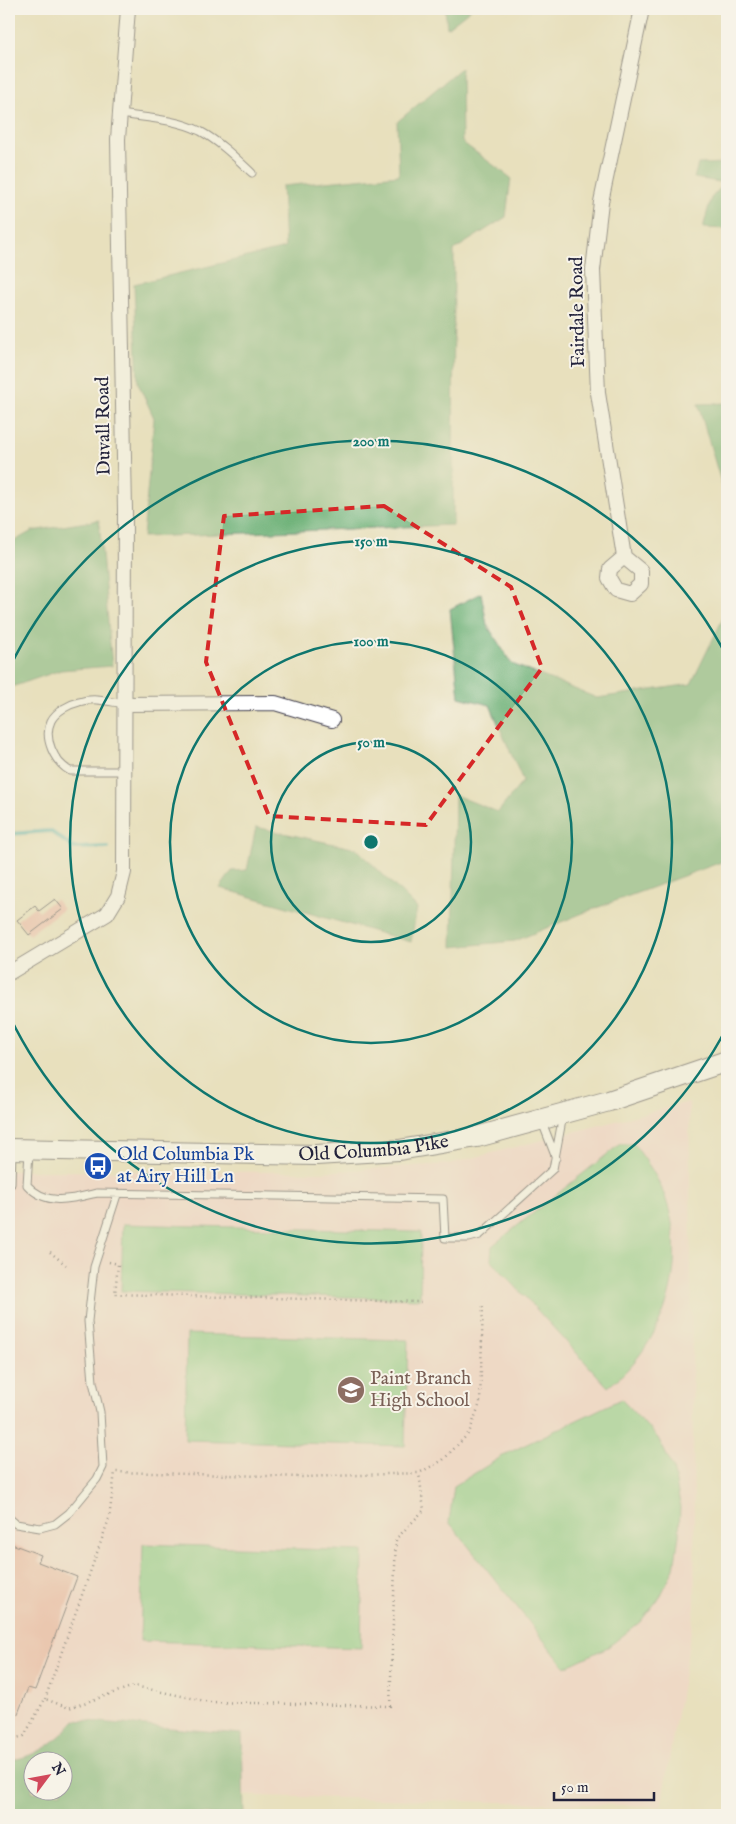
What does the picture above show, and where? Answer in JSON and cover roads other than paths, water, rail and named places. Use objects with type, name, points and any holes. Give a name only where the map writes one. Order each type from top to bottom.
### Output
[{"type":"main road","name":"Old Columbia Pike","points":[[17,1149],[334,1154],[399,1150],[477,1137],[541,1120],[609,1101],[727,1062]]},
{"type":"street","name":"Duvall Road","points":[[9,973],[107,914],[118,896],[124,872],[125,510],[118,139],[128,9]]},
{"type":"street","name":"Fairdale Road","points":[[624,557],[598,393],[593,270],[601,202],[642,9]]},
{"type":"street","points":[[125,704],[275,702],[332,720]]},
{"type":"lane","points":[[120,114],[175,123],[199,131],[222,146],[252,173]]},
{"type":"lane","points":[[124,770],[70,770],[63,767],[53,753],[49,734],[51,721],[62,710],[72,704],[95,699],[125,704]]},
{"type":"lane","points":[[17,1149],[28,1185],[34,1193],[43,1198],[59,1201],[97,1192],[117,1195],[443,1200],[445,1238],[469,1238],[480,1235],[553,1168],[563,1114]]},
{"type":"lane","points":[[541,1120],[556,1158]]},
{"type":"lane","points":[[9,1185],[11,1184],[17,1149]]},
{"type":"lane","points":[[9,1518],[16,1524],[40,1528],[55,1524],[69,1513],[97,1479],[103,1467],[100,1412],[93,1382],[88,1321],[94,1267],[117,1195]]},
{"type":"waterway","points":[[9,834],[50,831],[74,848],[108,847]]},
{"type":"place","name":"Old Columbia Pk at Airy Hill Ln","points":[[98,1166]]},
{"type":"place","name":"Paint Branch High School","points":[[351,1390]]}]
